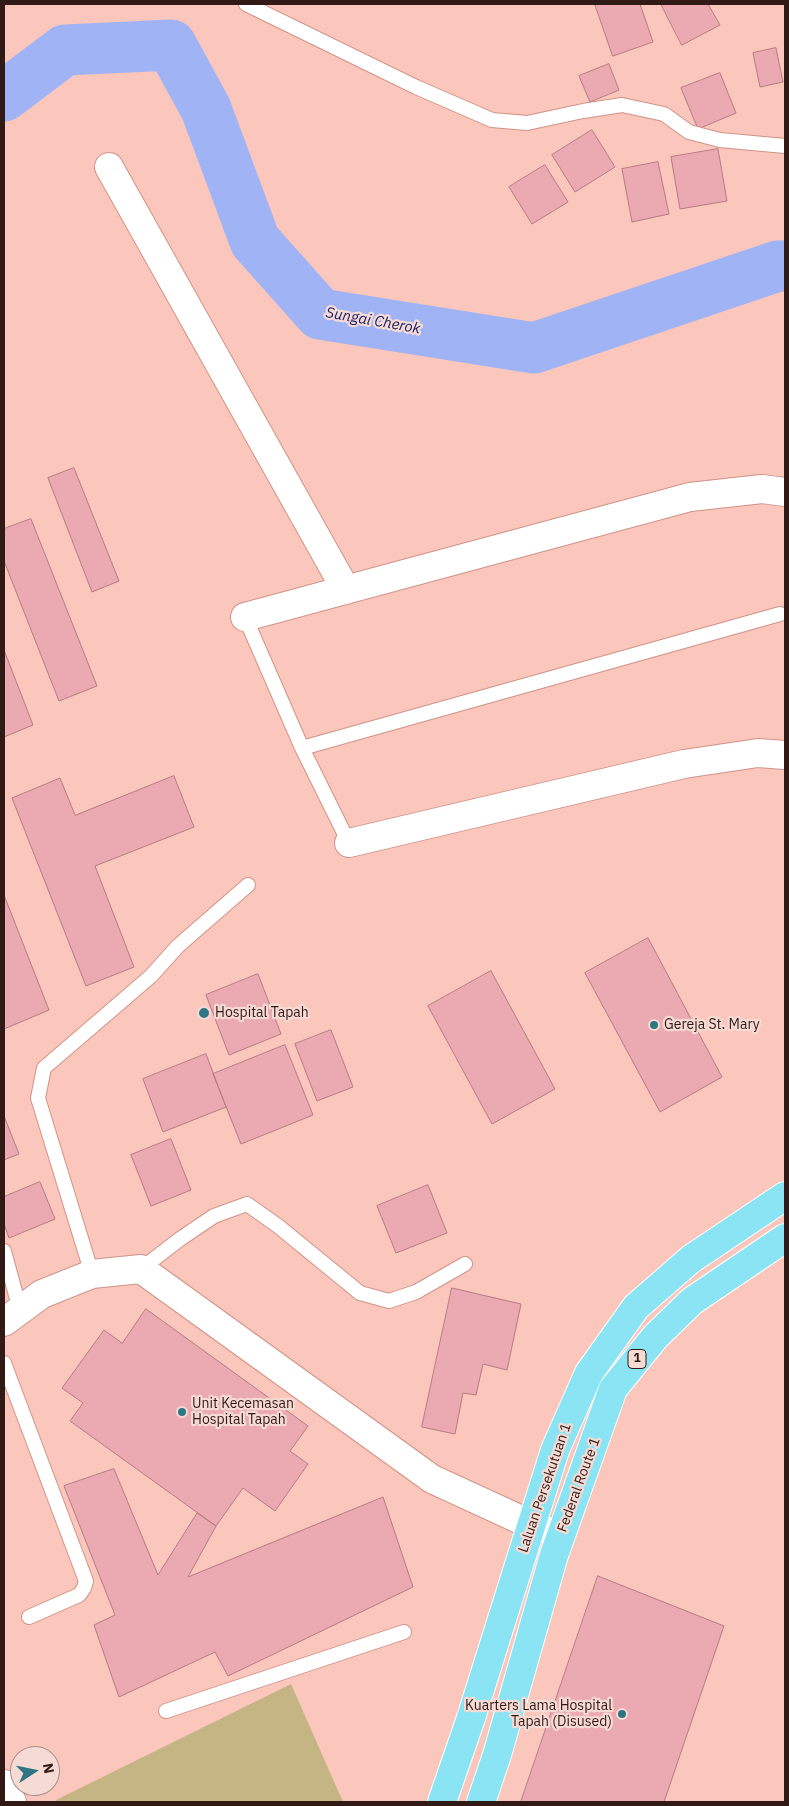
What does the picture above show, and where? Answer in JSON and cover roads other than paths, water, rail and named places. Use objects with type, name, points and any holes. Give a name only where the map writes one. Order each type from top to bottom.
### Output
[{"type":"highway","name":"Laluan Persekutuan 1","points":[[442,1802],[471,1718],[555,1450],[588,1372],[636,1307],[691,1259],[785,1196]]},
{"type":"highway","name":"Federal Route 1","points":[[481,1802],[497,1755],[561,1535],[613,1389],[655,1336],[692,1301],[785,1238]]},
{"type":"street","points":[[109,167],[346,590]]},
{"type":"street","points":[[245,617],[690,497],[762,489],[785,492]]},
{"type":"street","points":[[349,843],[684,764],[758,753],[785,755]]},
{"type":"street","points":[[12,1316],[42,1294],[92,1274],[141,1269],[432,1479],[532,1525],[561,1535]]},
{"type":"street","points":[[4,1784],[12,1802]]},
{"type":"lane","points":[[246,4],[416,87],[492,120],[527,124],[583,111],[622,105],[664,114],[689,132],[720,140],[785,146]]},
{"type":"lane","points":[[302,748],[780,614]]},
{"type":"lane","points":[[245,617],[302,748],[349,843]]},
{"type":"lane","points":[[92,1274],[38,1098],[44,1068],[152,976],[178,946],[248,885]]},
{"type":"lane","points":[[141,1269],[214,1216],[247,1204],[278,1226],[360,1293],[389,1301],[416,1292],[465,1264]]},
{"type":"lane","points":[[4,1251],[12,1316]]},
{"type":"lane","points":[[4,1363],[86,1581],[84,1588],[79,1594],[28,1617]]},
{"type":"lane","points":[[166,1711],[404,1632]]},
{"type":"waterway","name":"Sungai Cherok","points":[[4,96],[65,50],[171,45],[206,109],[255,241],[320,314],[534,348],[778,266],[785,266]]},
{"type":"place","name":"Hospital Tapah","points":[[204,1013]]},
{"type":"place","name":"Gereja St. Mary","points":[[654,1025]]},
{"type":"place","name":"Unit Kecemasan Hospital Tapah","points":[[182,1412]]},
{"type":"place","name":"Kuarters Lama Hospital Tapah (Disused)","points":[[622,1714]]}]
